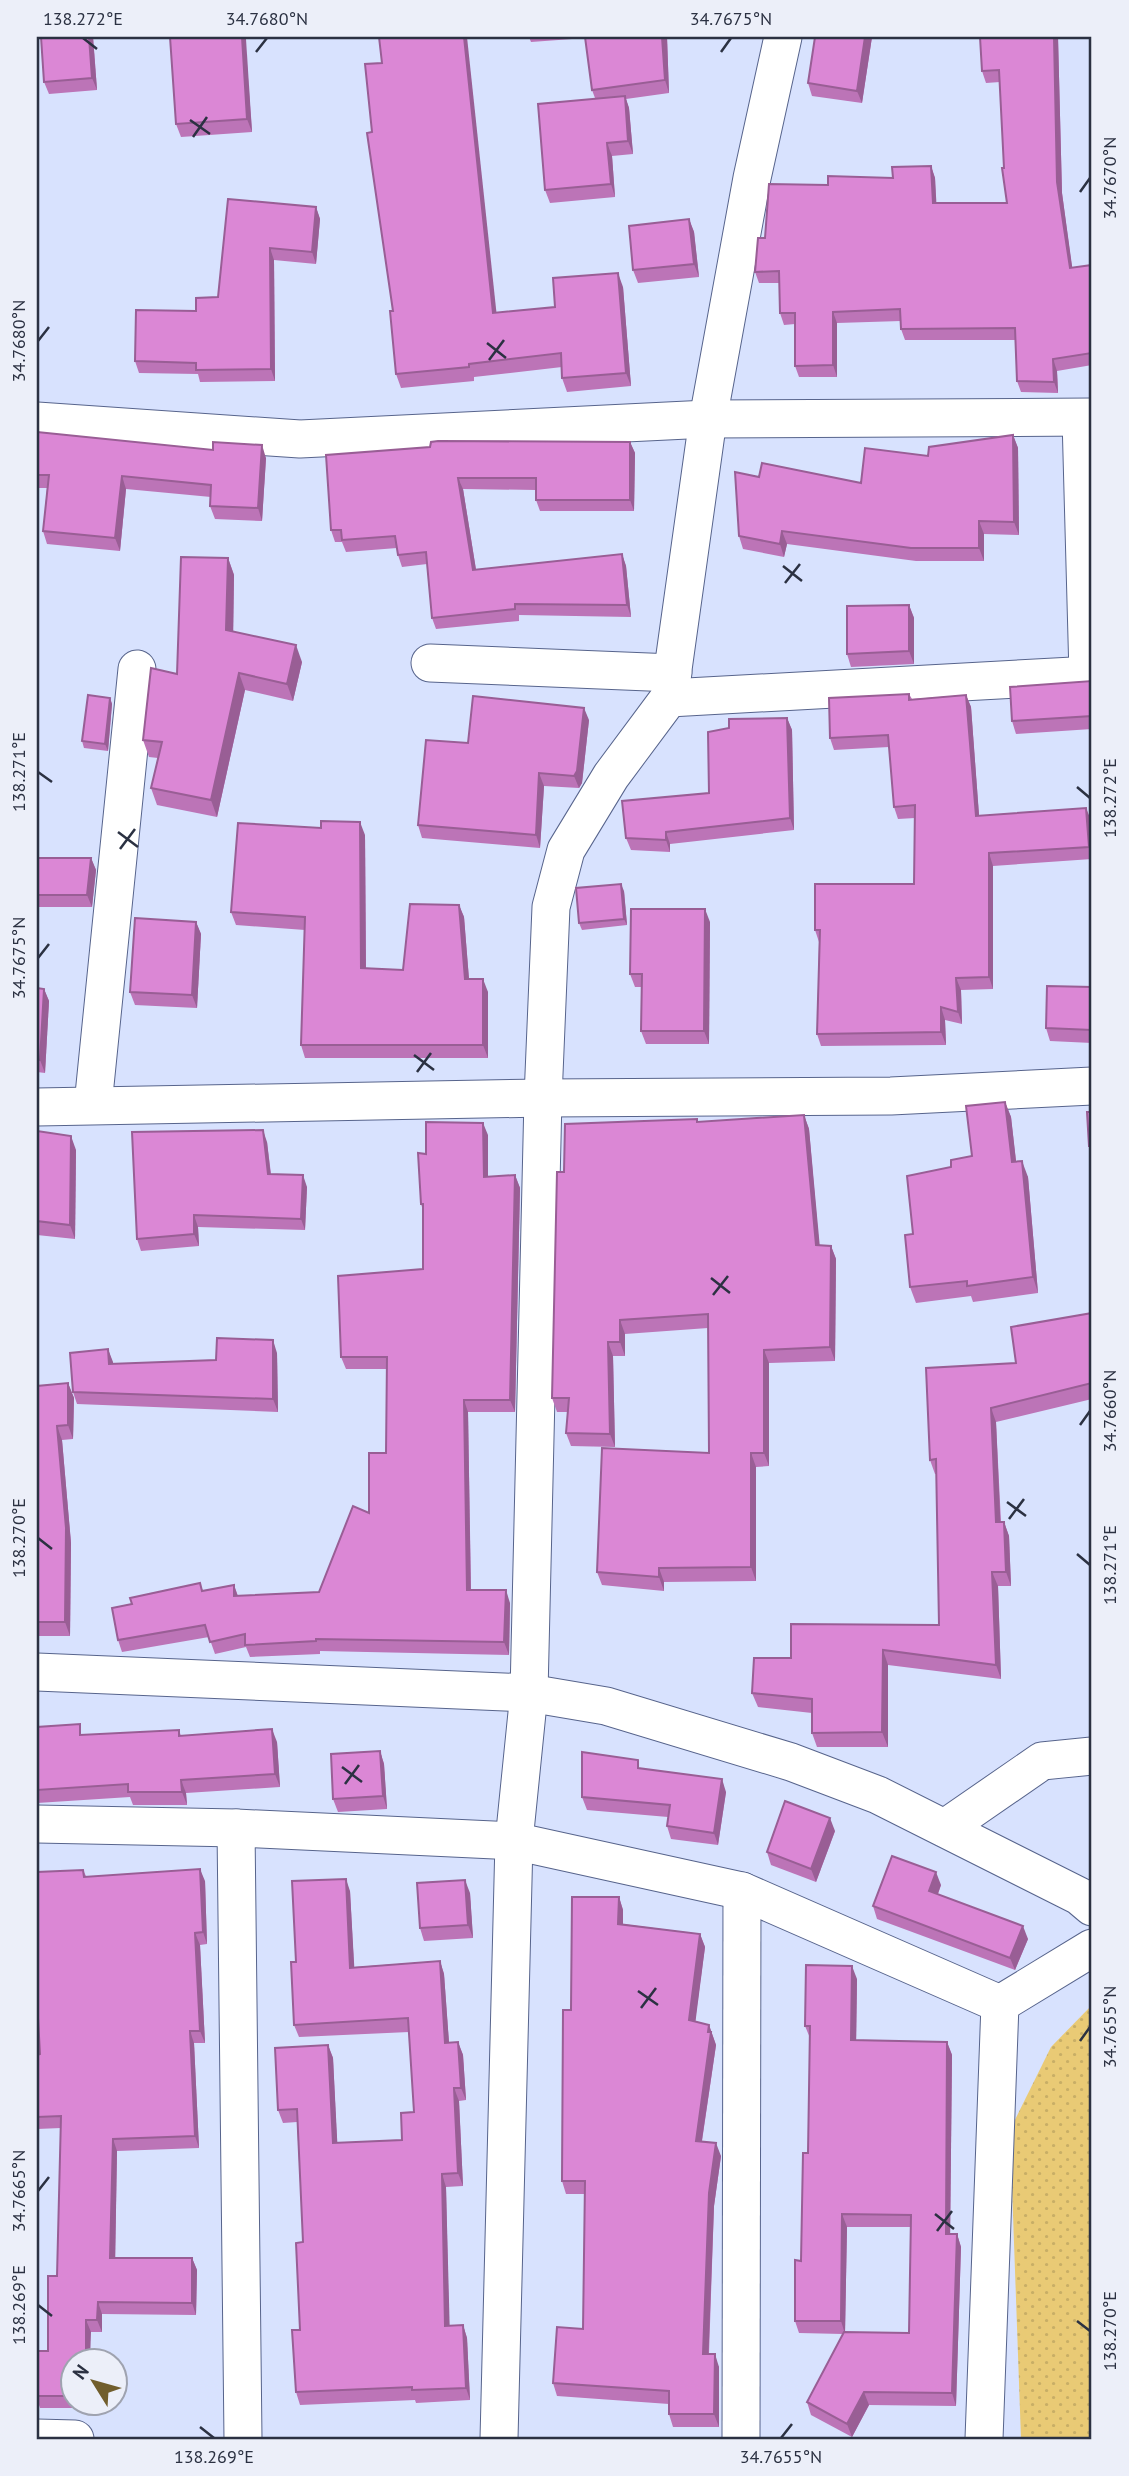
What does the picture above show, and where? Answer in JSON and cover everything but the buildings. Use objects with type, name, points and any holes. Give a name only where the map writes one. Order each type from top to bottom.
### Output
[{"type":"street","points":[[499,2439],[513,1841],[528,1693],[543,1098],[551,907],[566,850],[671,685],[708,419],[752,178],[783,37]]},
{"type":"street","points":[[37,421],[300,439],[708,419],[1087,417],[1090,675],[671,685],[430,663]]},
{"type":"street","points":[[93,1105],[137,669]]},
{"type":"street","points":[[37,1107],[543,1098],[891,1096],[1092,1086]]},
{"type":"street","points":[[37,1672],[528,1693],[606,1706],[791,1762],[878,1795],[1079,1896],[1092,1907]]},
{"type":"street","points":[[945,1828],[1042,1761],[1092,1756]]},
{"type":"street","points":[[37,1824],[236,1828],[513,1841],[742,1891],[1000,2004]]},
{"type":"street","points":[[236,1828],[243,2439]]},
{"type":"street","points":[[741,2439],[742,1891]]},
{"type":"street","points":[[1000,2004],[1092,1948]]},
{"type":"street","points":[[984,2439],[1000,2004]]},
{"type":"street","points":[[37,2438],[75,2439]]},
{"type":"shaded area","points":[[1092,2005],[1092,2439],[1021,2439],[1010,2130],[1051,2047]]}]
